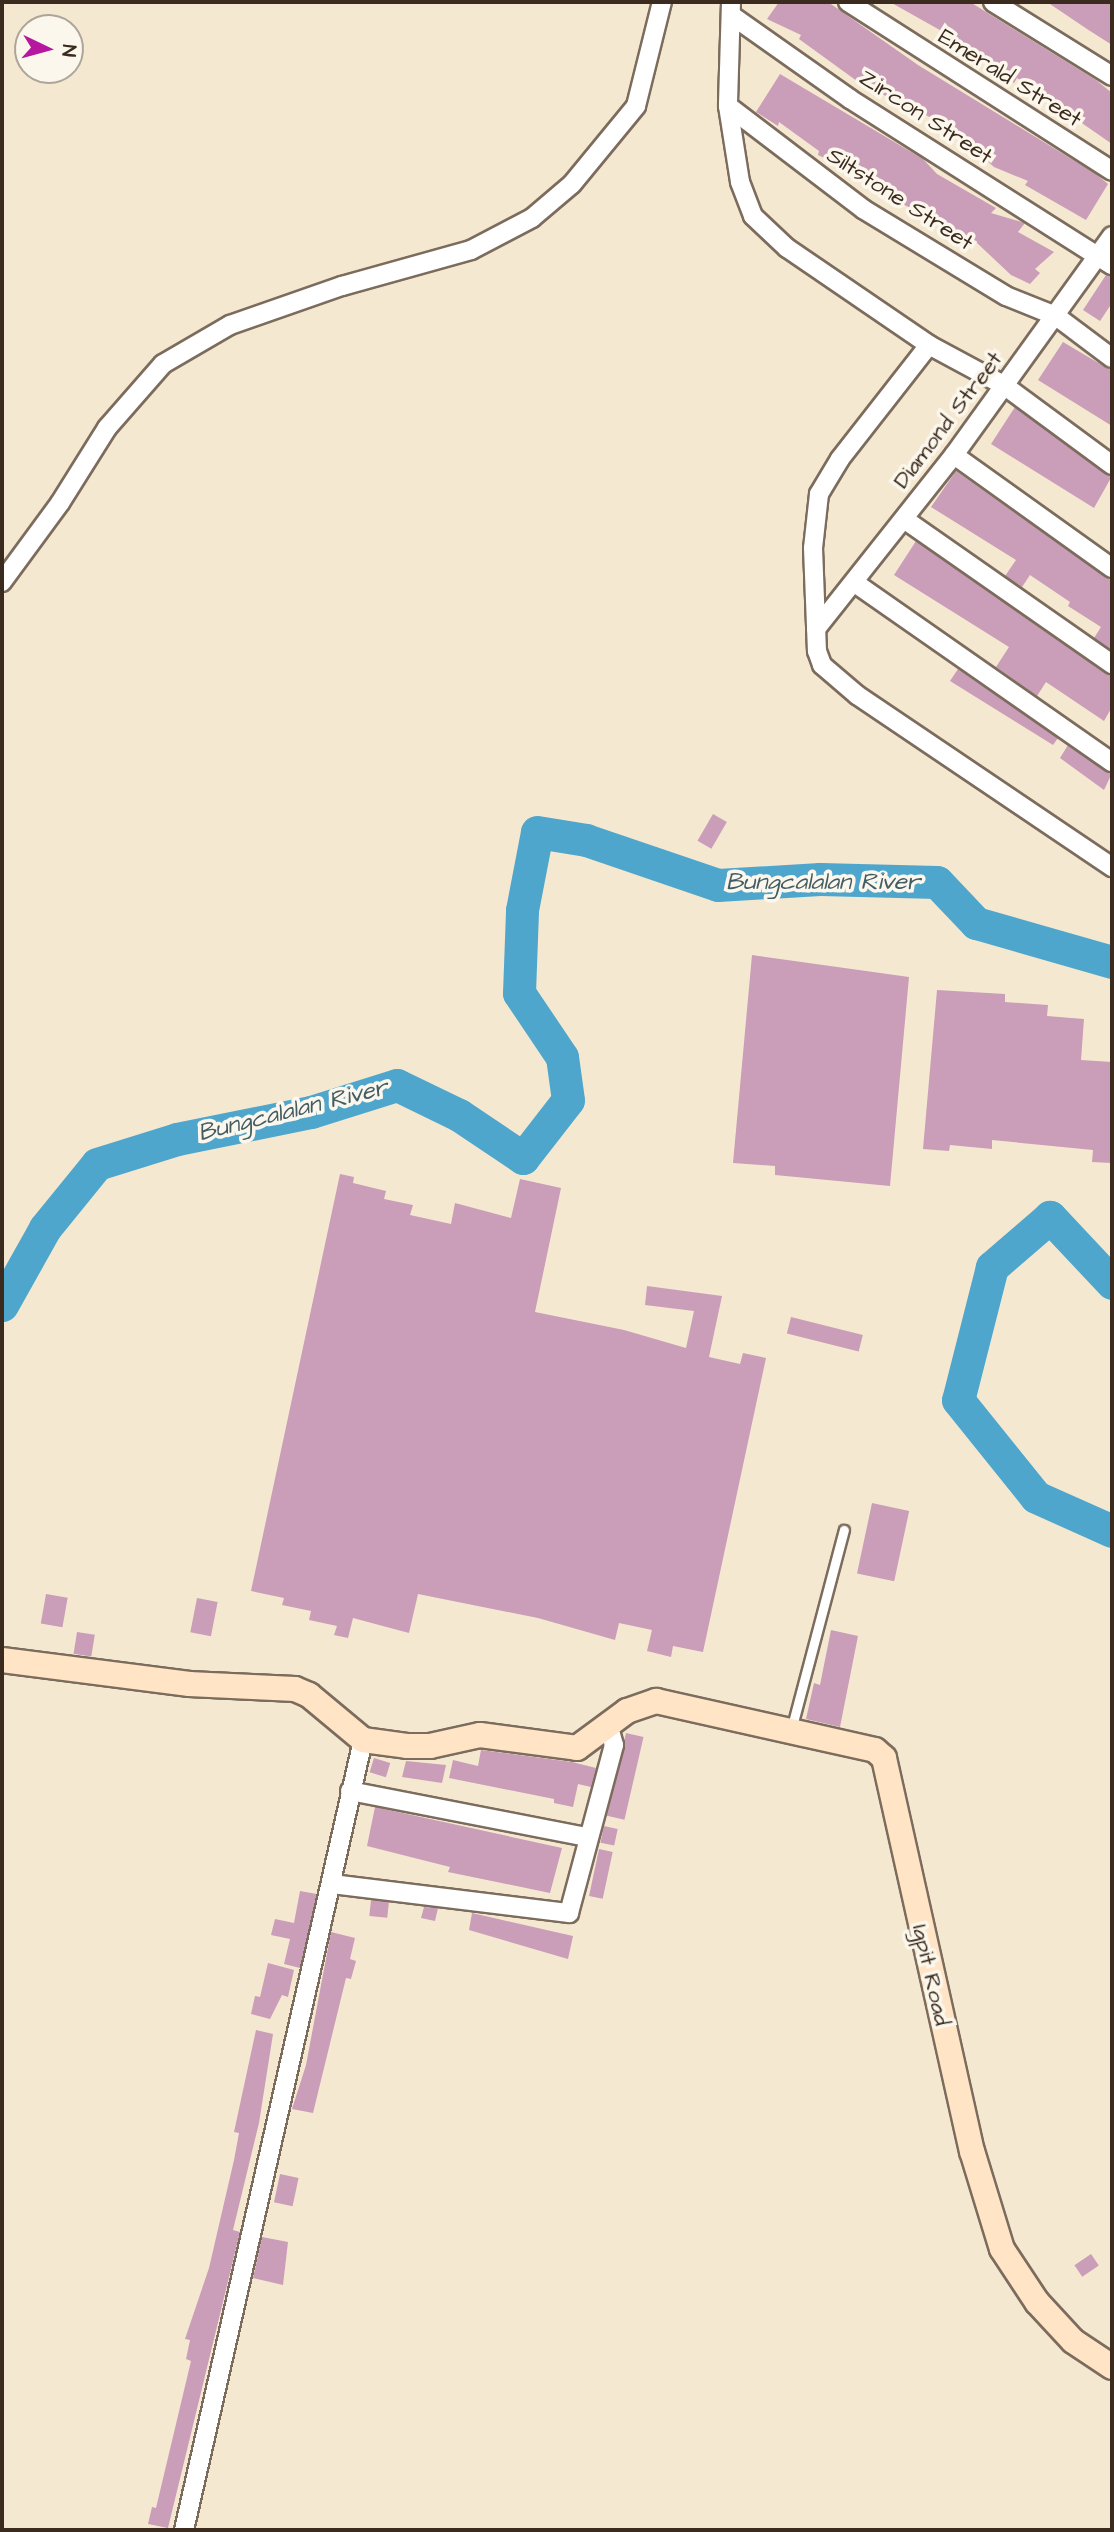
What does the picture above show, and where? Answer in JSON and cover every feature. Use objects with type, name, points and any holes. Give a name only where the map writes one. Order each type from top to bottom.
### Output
[{"type":"street","points":[[2,582],[60,503],[107,428],[163,364],[230,325],[342,286],[471,250],[532,218],[572,184],[636,106],[662,2]]},
{"type":"street","name":"Emerald Street","points":[[848,2],[1112,171]]},
{"type":"street","points":[[993,2],[1112,76]]},
{"type":"street","points":[[731,9],[728,106],[740,181],[753,216],[787,248],[929,345],[1005,386],[1112,465]]},
{"type":"street","name":"Zircon Street","points":[[731,9],[850,99],[1105,260]]},
{"type":"street","name":"Siltstone Street","points":[[728,106],[863,209],[1006,296],[1056,316],[1112,358]]},
{"type":"street","name":"Diamond Street","points":[[816,629],[954,455],[1056,316],[1105,260],[1112,236]]},
{"type":"street","points":[[929,345],[840,459],[818,494],[813,548],[817,651],[834,677],[1112,867]]},
{"type":"street","points":[[954,455],[1112,568]]},
{"type":"street","points":[[904,519],[1112,664]]},
{"type":"street","points":[[855,583],[1112,762]]},
{"type":"street","points":[[2,1660],[189,1684],[295,1689],[309,1695],[363,1740],[430,1746],[480,1735],[577,1748],[609,1728],[614,1745],[587,1837],[569,1913],[561,1915],[332,1884]]},
{"type":"street","name":"Igpit Road","points":[[609,1728],[639,1706],[669,1702],[875,1750],[884,1758],[966,2125],[1002,2249],[1037,2302],[1073,2341],[1112,2367]]},
{"type":"street","points":[[184,2530],[225,2335],[332,1884],[363,1740]]},
{"type":"street","points":[[350,1791],[587,1837]]},
{"type":"lane","points":[[791,1730],[844,1530]]},
{"type":"building","points":[[779,2],[828,2],[918,65],[1096,174],[1108,184],[1086,220],[1025,185],[1028,181],[994,167],[964,140],[932,125],[936,120],[861,84],[799,39],[801,35],[767,19]]},
{"type":"building","points":[[890,2],[970,2],[1096,80],[1112,93],[1112,144],[1017,78],[1014,83],[954,38]]},
{"type":"building","points":[[1047,2],[1112,2],[1112,45],[1087,29]]},
{"type":"building","points":[[780,74],[923,159],[937,174],[996,208],[991,213],[1025,223],[1018,232],[1054,252],[1035,269],[1040,273],[1030,284],[1011,275],[977,243],[946,232],[949,228],[893,199],[897,193],[818,155],[819,151],[779,122],[778,126],[756,112]]},
{"type":"building","points":[[1106,275],[1112,276],[1112,303],[1100,321],[1083,310]]},
{"type":"building","points":[[1063,342],[1112,371],[1112,426],[1038,380]]},
{"type":"building","points":[[1015,407],[1112,476],[1094,508],[991,444]]},
{"type":"building","points":[[956,471],[1112,581],[1112,650],[1094,638],[1101,627],[1068,606],[1070,602],[1030,575],[1022,587],[1005,576],[1016,560],[931,507]]},
{"type":"building","points":[[916,541],[1112,675],[1112,707],[1104,721],[1046,682],[1037,696],[996,667],[1009,647],[894,575]]},
{"type":"building","points":[[958,669],[1058,738],[1053,745],[950,681]]},
{"type":"building","points":[[1068,745],[1112,773],[1104,790],[1060,758]]},
{"type":"building","points":[[713,814],[727,822],[711,849],[698,841]]},
{"type":"building","points":[[752,955],[909,977],[890,1186],[775,1175],[775,1166],[733,1163]]},
{"type":"building","points":[[937,990],[1005,994],[1005,1002],[1048,1005],[1047,1016],[1084,1019],[1081,1060],[1112,1062],[1112,1163],[1092,1162],[1093,1150],[992,1140],[992,1149],[950,1145],[949,1151],[923,1149]]},
{"type":"building","points":[[340,1174],[354,1177],[353,1183],[386,1191],[384,1199],[413,1205],[410,1215],[451,1224],[455,1203],[511,1218],[520,1179],[561,1188],[535,1312],[624,1330],[686,1348],[694,1311],[645,1305],[647,1286],[722,1296],[709,1357],[740,1364],[743,1353],[766,1358],[703,1652],[673,1646],[671,1657],[647,1651],[652,1630],[619,1623],[615,1640],[538,1618],[418,1594],[409,1633],[353,1618],[348,1638],[334,1635],[337,1626],[309,1620],[311,1611],[282,1605],[284,1598],[251,1591]]},
{"type":"building","points":[[791,1317],[863,1335],[859,1351],[787,1333]]},
{"type":"building","points":[[872,1503],[909,1511],[894,1581],[857,1573]]},
{"type":"building","points":[[46,1594],[68,1598],[62,1627],[41,1624]]},
{"type":"building","points":[[197,1598],[218,1602],[211,1636],[190,1632]]},
{"type":"building","points":[[831,1630],[858,1636],[840,1727],[806,1719],[814,1683],[820,1685]]},
{"type":"building","points":[[77,1632],[95,1635],[91,1657],[74,1654]]},
{"type":"building","points":[[626,1733],[644,1737],[624,1820],[607,1816]]},
{"type":"building","points":[[481,1750],[572,1762],[596,1768],[591,1787],[578,1784],[573,1807],[554,1803],[554,1799],[449,1778],[453,1760],[478,1766]]},
{"type":"building","points":[[374,1758],[390,1763],[386,1777],[370,1772]]},
{"type":"building","points":[[406,1761],[446,1765],[442,1783],[402,1777]]},
{"type":"building","points":[[375,1807],[562,1848],[550,1893],[448,1872],[450,1867],[367,1846]]},
{"type":"building","points":[[604,1826],[618,1829],[614,1846],[600,1843]]},
{"type":"building","points":[[599,1849],[613,1852],[603,1899],[589,1896]]},
{"type":"building","points":[[300,1891],[317,1894],[300,1968],[284,1964],[290,1939],[271,1935],[275,1919],[294,1923]]},
{"type":"building","points":[[371,1900],[389,1902],[387,1918],[369,1916]]},
{"type":"building","points":[[424,1907],[438,1908],[435,1921],[421,1918]]},
{"type":"building","points":[[472,1913],[573,1936],[568,1959],[469,1930]]},
{"type":"building","points":[[331,1932],[355,1938],[350,1959],[356,1961],[351,1979],[346,1978],[313,2113],[292,2109],[306,2065]]},
{"type":"building","points":[[268,1963],[294,1970],[288,1997],[282,1995],[270,2019],[251,2014],[255,1996],[260,1997]]},
{"type":"building","points":[[256,2030],[273,2034],[259,2123],[233,2230],[240,2232],[168,2528],[148,2524],[152,2507],[156,2508],[191,2361],[186,2359],[190,2340],[185,2339],[209,2268],[234,2160],[239,2133],[234,2132]]},
{"type":"building","points":[[280,2174],[299,2178],[293,2206],[274,2202]]},
{"type":"building","points":[[262,2237],[288,2242],[283,2285],[253,2278]]},
{"type":"building","points":[[1091,2254],[1099,2266],[1082,2277],[1074,2265]]},
{"type":"waterway","name":"Bungcalalan River","points":[[2,1305],[45,1228],[97,1164],[177,1139],[311,1112],[397,1085],[459,1115],[523,1158],[568,1100],[562,1057],[519,993],[522,910],[537,832],[586,840],[718,885],[820,879],[937,882],[976,923],[1112,962]]},
{"type":"waterway","name":"Bungcalalan River","points":[[1112,1283],[1050,1217],[992,1267],[958,1400],[1036,1497],[1112,1531]]}]
